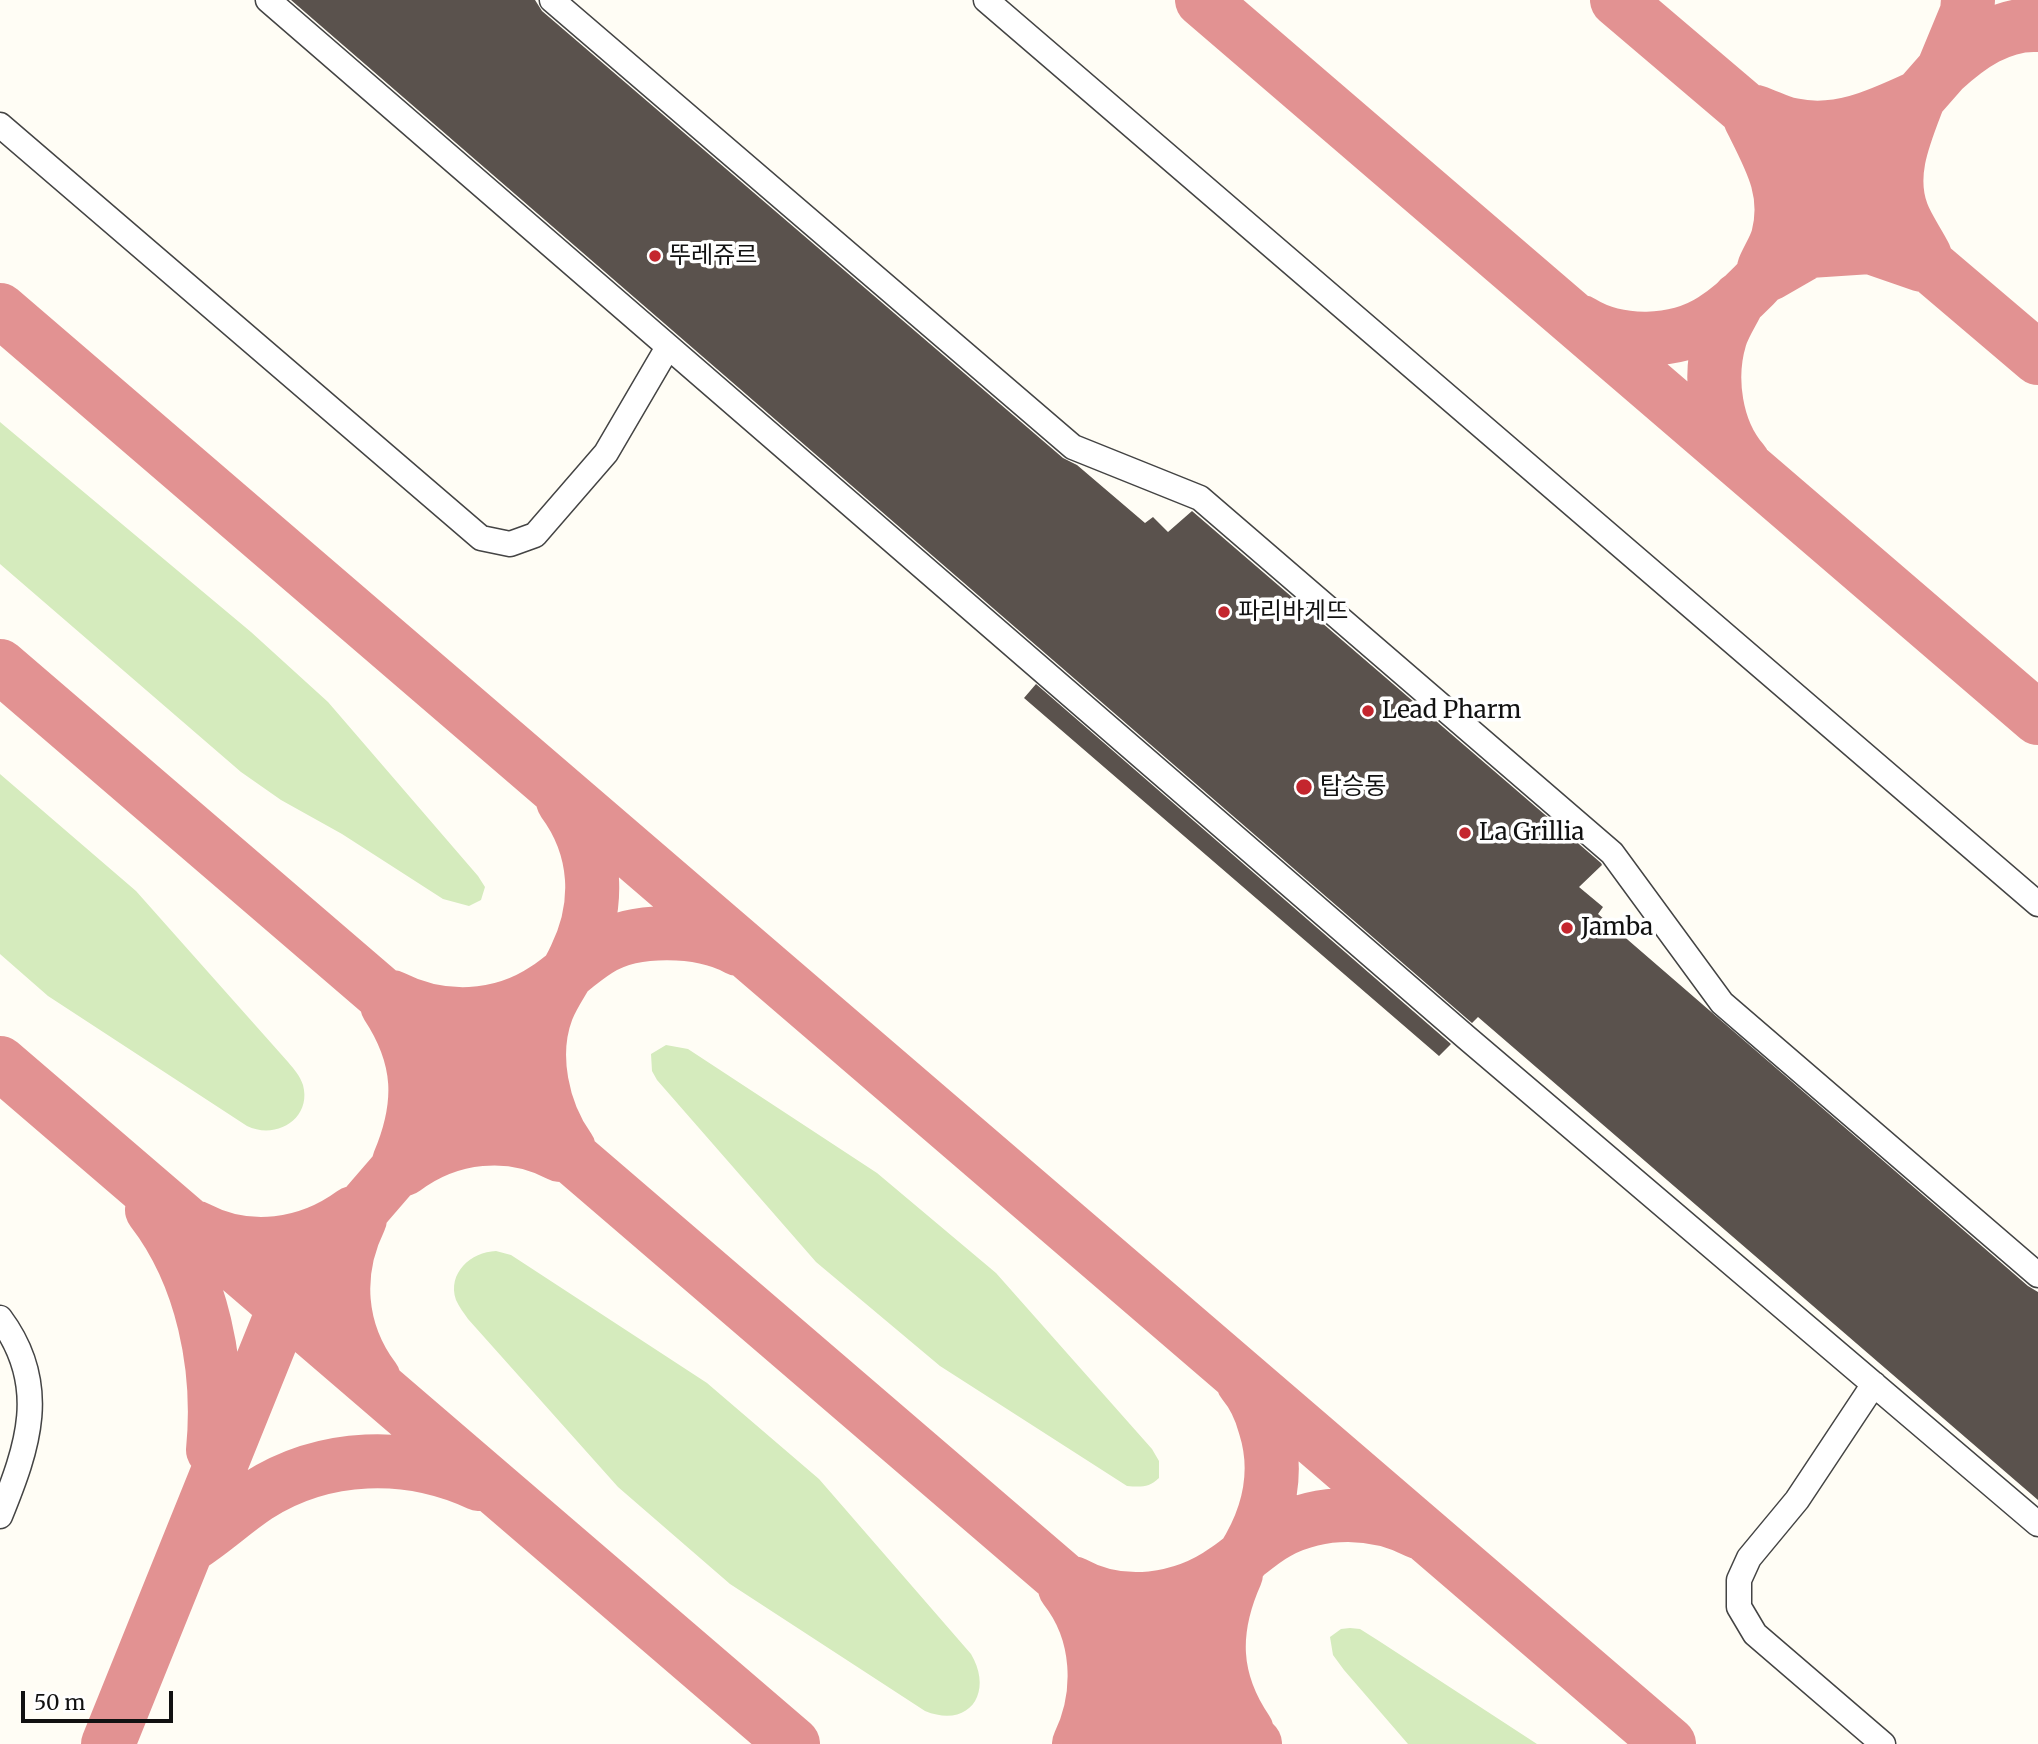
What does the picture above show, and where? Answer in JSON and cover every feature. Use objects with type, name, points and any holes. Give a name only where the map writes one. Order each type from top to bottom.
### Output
[{"type":"lane","points":[[268,0],[1467,1038],[2038,1524]]},
{"type":"lane","points":[[552,0],[1073,447],[1200,498],[1612,853],[1722,1003],[2038,1275]]},
{"type":"lane","points":[[986,0],[2038,904]]},
{"type":"lane","points":[[0,125],[481,538],[510,544],[535,536],[606,453],[668,347]]},
{"type":"lane","points":[[0,1318],[7,1327],[22,1362],[30,1394],[30,1423],[23,1456],[0,1516]]},
{"type":"lane","points":[[1874,1384],[1797,1500],[1749,1558],[1739,1580],[1739,1607],[1755,1634],[1883,1744]]},
{"type":"green space","points":[[0,422],[251,632],[328,702],[478,876],[485,887],[481,900],[469,906],[443,899],[342,834],[281,800],[241,772],[0,564]]},
{"type":"green space","points":[[0,774],[136,891],[292,1067],[302,1082],[304,1097],[297,1117],[289,1124],[269,1130],[247,1126],[48,996],[0,954]]},
{"type":"green space","points":[[666,1045],[688,1049],[877,1173],[996,1273],[1152,1449],[1159,1461],[1159,1478],[1140,1487],[1127,1486],[940,1366],[816,1262],[657,1080],[652,1071],[651,1054]]},
{"type":"green space","points":[[496,1251],[511,1255],[707,1383],[819,1479],[971,1654],[980,1682],[973,1704],[954,1715],[925,1711],[730,1584],[618,1487],[468,1319],[457,1303],[455,1281],[463,1266],[478,1255]]},
{"type":"green space","points":[[1341,1629],[1360,1629],[1537,1744],[1408,1744],[1333,1655],[1330,1637]]},
{"type":"building","points":[[291,0],[535,0],[542,11],[1063,458],[1077,465],[1145,523],[1153,517],[1168,532],[1192,511],[1601,863],[1579,887],[1603,907],[1598,914],[2038,1292],[2038,1500],[1478,1017],[1472,1023]]},
{"type":"building","points":[[1036,684],[1451,1044],[1439,1056],[1024,698]]},
{"type":"taxiway","points":[[1202,0],[2038,718]]},
{"type":"taxiway","points":[[1617,0],[2038,358]]},
{"type":"taxiway","points":[[1943,70],[1967,12],[1968,0]]},
{"type":"taxiway","points":[[1581,322],[1612,335],[1647,339],[1682,334],[1713,320],[1739,300],[1763,276],[1943,70],[1986,38],[2011,28],[2038,25]]},
{"type":"taxiway","points":[[1756,112],[1788,124],[1825,128],[1873,117],[1919,97],[1900,154],[1896,183],[1902,213],[1925,256]]},
{"type":"taxiway","points":[[1750,118],[1771,161],[1782,205],[1778,237],[1764,268]]},
{"type":"taxiway","points":[[1769,274],[1809,251],[1870,247],[1922,265]]},
{"type":"taxiway","points":[[1739,299],[1720,338],[1716,354],[1715,386],[1720,419],[1733,449],[1743,462]]},
{"type":"taxiway","points":[[0,310],[1669,1744]]},
{"type":"taxiway","points":[[0,666],[1255,1744]]},
{"type":"taxiway","points":[[563,801],[575,819],[589,858],[592,898],[583,938],[572,965],[547,1010],[539,1045],[539,1064],[541,1082],[552,1118],[569,1149]]},
{"type":"taxiway","points":[[392,997],[430,1011],[450,1014],[490,1012],[528,999],[598,950],[630,937],[687,934],[706,937],[738,949]]},
{"type":"taxiway","points":[[108,1744],[284,1308],[298,1287],[368,1203],[565,975]]},
{"type":"taxiway","points":[[387,1005],[407,1044],[415,1082],[412,1121],[399,1162]]},
{"type":"taxiway","points":[[0,1063],[793,1744]]},
{"type":"taxiway","points":[[404,1169],[440,1149],[480,1139],[521,1141],[560,1155]]},
{"type":"taxiway","points":[[152,1210],[170,1236],[184,1264],[205,1324],[214,1387],[213,1450]]},
{"type":"taxiway","points":[[197,1228],[237,1242],[277,1243],[317,1233],[353,1213]]},
{"type":"taxiway","points":[[360,1219],[346,1260],[344,1301],[353,1341],[374,1379]]},
{"type":"taxiway","points":[[1085,1744],[1243,1558],[1260,1527],[1269,1494],[1272,1461],[1261,1415],[1243,1382]]},
{"type":"taxiway","points":[[188,1547],[257,1496],[310,1471],[366,1462],[395,1462],[452,1473],[479,1484]]},
{"type":"taxiway","points":[[1073,1583],[1111,1597],[1131,1599],[1171,1595],[1209,1581],[1278,1532],[1295,1524],[1330,1516],[1384,1519],[1418,1532]]},
{"type":"taxiway","points":[[1236,1574],[1222,1615],[1219,1654],[1227,1693],[1247,1731]]},
{"type":"taxiway","points":[[1065,1588],[1077,1605],[1085,1624],[1094,1664],[1092,1705],[1079,1744]]},
{"type":"taxiway","points":[[1094,1744],[1130,1729],[1167,1722],[1204,1725],[1241,1737]]},
{"type":"place","name":"뚜레쥬르","points":[[655,256]]},
{"type":"place","name":"파리바게뜨","points":[[1224,612]]},
{"type":"place","name":"Lead Pharm","points":[[1368,711]]},
{"type":"place","name":"탑승동","points":[[1304,787]]},
{"type":"place","name":"La Grillia","points":[[1465,833]]},
{"type":"place","name":"Jamba","points":[[1567,928]]}]
